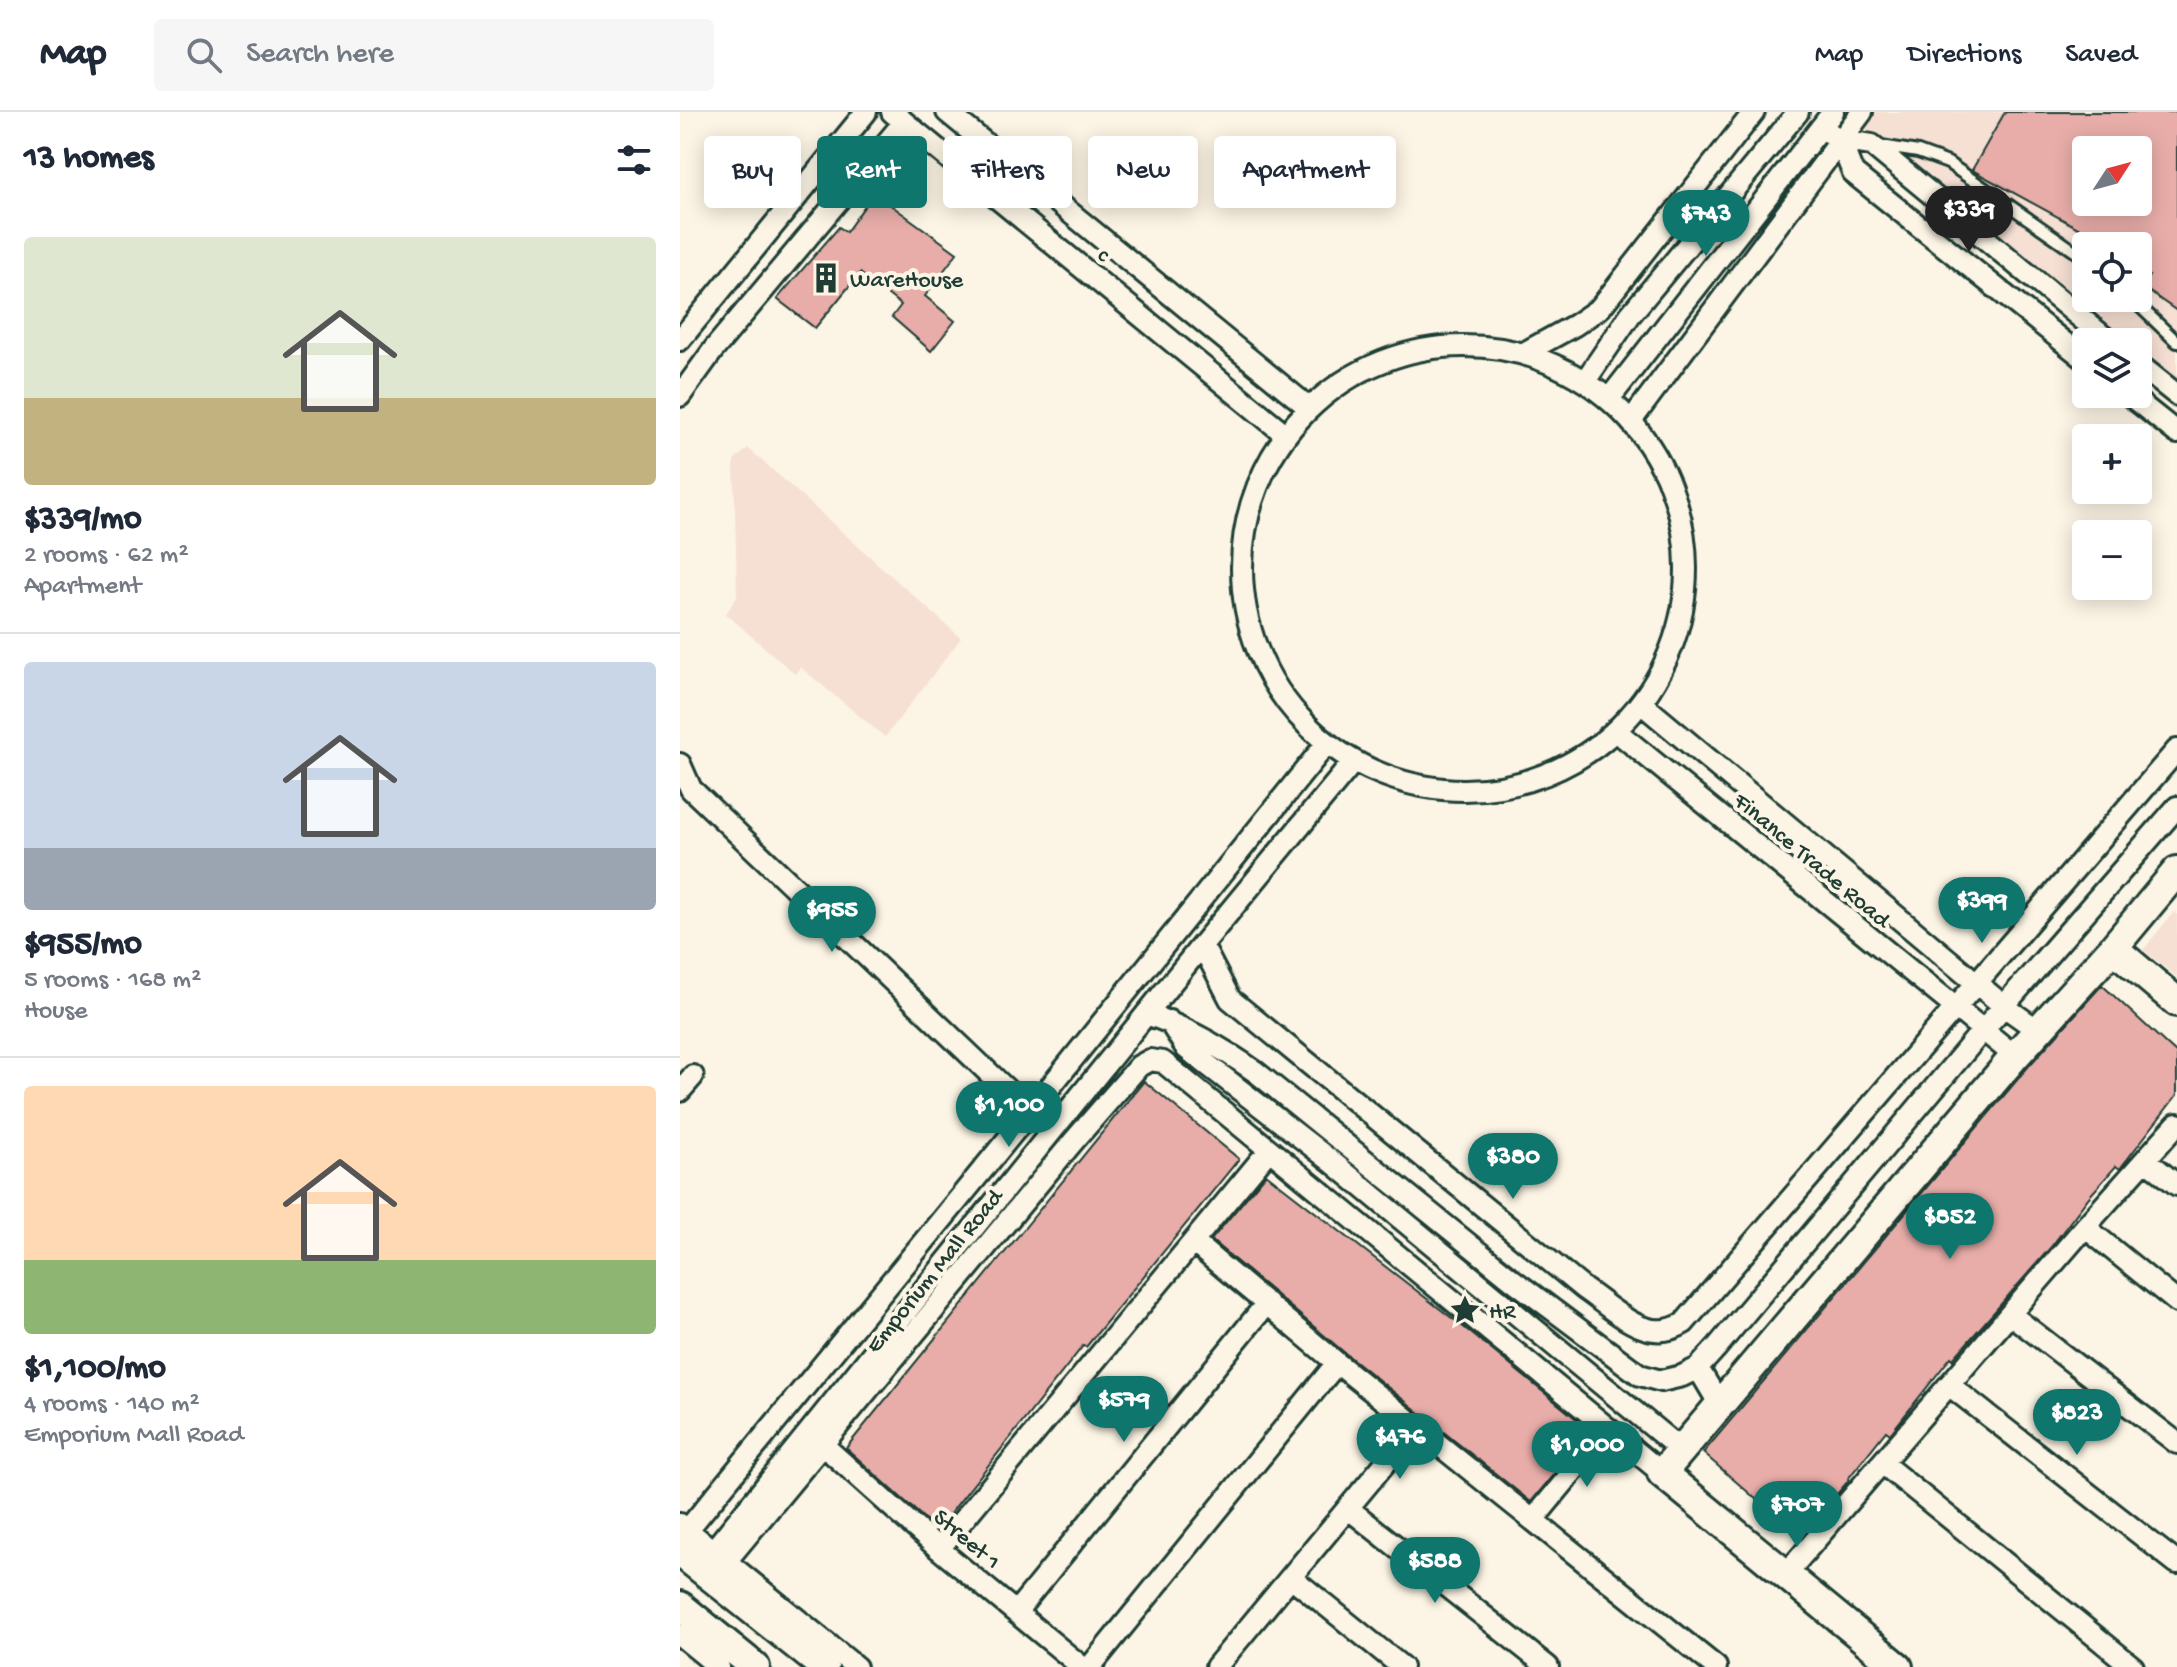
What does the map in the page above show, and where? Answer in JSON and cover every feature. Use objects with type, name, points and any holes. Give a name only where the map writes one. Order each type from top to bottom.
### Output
[{"type":"street","points":[[714,349],[681,338],[866,112]]},
{"type":"street","points":[[947,112],[1308,407]]},
{"type":"street","points":[[1524,353],[1600,308],[1754,112]]},
{"type":"street","points":[[1585,381],[1630,315],[1798,112]]},
{"type":"street","points":[[1631,421],[1862,112]]},
{"type":"street","points":[[680,396],[687,376],[714,349],[898,117]]},
{"type":"street","name":"c","points":[[898,117],[1285,434]]},
{"type":"street","points":[[1609,399],[1827,120],[1840,140],[1853,173],[2072,349]]},
{"type":"street","points":[[1840,140],[1872,145],[2093,328]]},
{"type":"street","points":[[1466,345],[1524,353],[1585,381],[1631,421],[1660,463],[1670,487],[1679,511],[1687,561],[1683,611],[1667,660],[1641,703],[1616,731],[1570,764],[1518,784],[1462,791],[1406,783],[1354,761],[1327,743],[1287,702],[1258,652],[1244,597],[1243,539],[1257,484],[1285,434],[1308,407],[1355,373],[1409,351],[1466,345]]},
{"type":"street","points":[[2152,375],[2177,395]]},
{"type":"street","points":[[2146,408],[2177,433]]},
{"type":"street","points":[[1641,703],[2005,1007],[2039,1031]]},
{"type":"street","name":"Finance Trade Road","points":[[1616,731],[2015,1056]]},
{"type":"street","points":[[697,1550],[1030,1112],[1327,743]]},
{"type":"street","points":[[1202,945],[1230,999],[1584,1289],[1637,1326],[1657,1333],[1671,1331],[1684,1323],[2177,750]]},
{"type":"street","points":[[697,1550],[1354,761]]},
{"type":"street","points":[[680,764],[691,789],[1030,1112]]},
{"type":"street","points":[[1146,1014],[1169,1021],[1220,1047],[1256,1072],[1513,1280],[1620,1362],[1640,1375],[1661,1381],[1698,1368],[1982,1031],[2177,807]]},
{"type":"street","points":[[1662,1473],[2015,1056],[2113,948],[2177,871]]},
{"type":"street","points":[[2113,948],[2177,1002]]},
{"type":"street","points":[[1169,1021],[1186,1048],[1331,1161],[1681,1450]]},
{"type":"street","name":"Emporium Mall Road","points":[[697,1550],[823,1445],[1139,1066],[1150,1060],[1163,1062],[1269,1150]]},
{"type":"street","points":[[1786,1574],[2177,1124]]},
{"type":"street","points":[[939,1549],[1269,1150],[1898,1667]]},
{"type":"street","points":[[2146,1160],[2177,1185]]},
{"type":"street","points":[[2085,1227],[2177,1302]]},
{"type":"street","points":[[1193,1242],[1337,1363],[1716,1667]]},
{"type":"street","points":[[1016,1612],[1267,1303]]},
{"type":"street","points":[[2010,1314],[2177,1443]]},
{"type":"street","points":[[1090,1667],[1337,1363]]},
{"type":"street","points":[[1698,1368],[1720,1405]]},
{"type":"street","points":[[1949,1385],[2177,1563]]},
{"type":"street","points":[[1228,1663],[1291,1577],[1416,1426]]},
{"type":"street","points":[[1533,1520],[1607,1430]]},
{"type":"street","name":"Street 1","points":[[823,1445],[939,1549],[1082,1667]]},
{"type":"street","points":[[1882,1463],[2133,1667]]},
{"type":"street","points":[[1349,1509],[1548,1667]]},
{"type":"street","points":[[697,1550],[824,1667]]},
{"type":"street","points":[[697,1550],[856,1667]]},
{"type":"street","points":[[1291,1577],[1402,1667]]},
{"type":"street","points":[[680,1606],[755,1667]]},
{"type":"street","points":[[680,1635],[719,1667]]},
{"type":"lane","points":[[1872,145],[1918,152],[1948,163],[2072,249]]},
{"type":"lane","points":[[2146,312],[2177,342]]},
{"type":"shaded area","points":[[1857,112],[2177,112],[2177,385],[2152,365],[2152,328],[2104,328],[2084,312],[2152,312],[2152,232],[2072,232],[2072,303],[1848,126]]},
{"type":"shaded area","points":[[748,448],[961,638],[885,737],[800,667],[795,674],[726,614],[737,596],[734,461]]},
{"type":"shaded area","points":[[2174,912],[2177,915],[2177,977],[2143,950]]},
{"type":"building","points":[[2005,112],[2177,112],[2177,311],[2152,294],[2152,232],[2085,232],[1972,170]]},
{"type":"building","points":[[863,208],[895,208],[957,253],[925,296],[955,321],[931,351],[892,317],[901,305],[860,273],[815,328],[777,299],[839,227],[846,232]]},
{"type":"building","points":[[2102,985],[2177,1054],[2177,1095],[2120,1169],[2116,1166],[2089,1197],[2051,1247],[1953,1359],[1951,1357],[1890,1434],[1886,1431],[1803,1534],[1772,1513],[1703,1453],[2028,1067]]},
{"type":"building","points":[[1144,1081],[1239,1159],[1086,1347],[1083,1346],[937,1530],[846,1448]]},
{"type":"building","points":[[1266,1174],[1590,1430],[1531,1502],[1345,1353],[1211,1240]]},
{"type":"place","name":"WareHouse","points":[[826,278]]},
{"type":"place","name":"HR","points":[[1465,1310]]}]
